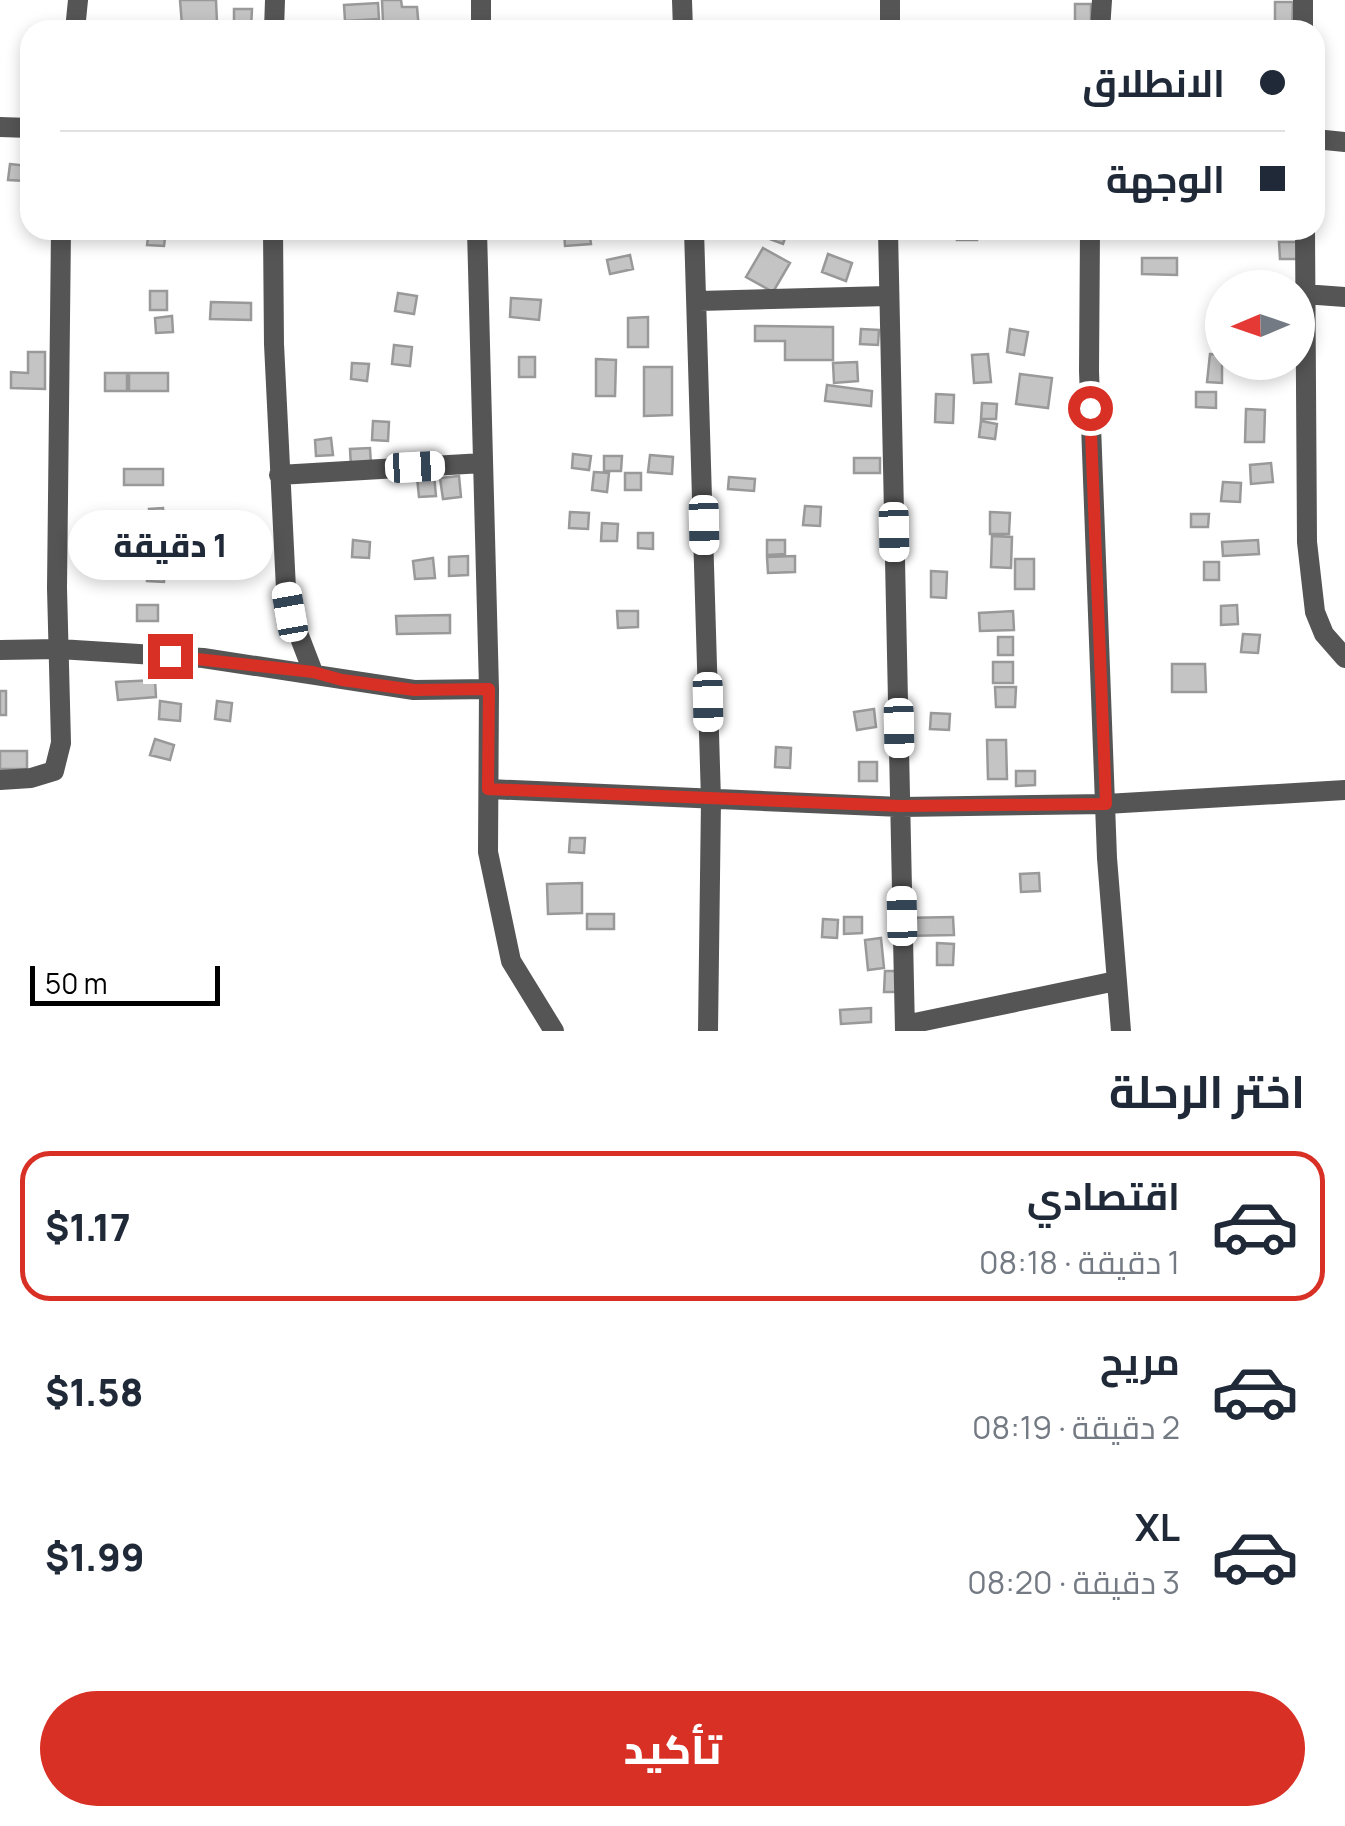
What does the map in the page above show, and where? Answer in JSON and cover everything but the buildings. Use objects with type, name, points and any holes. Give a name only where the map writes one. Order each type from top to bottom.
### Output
[{"type":"street","points":[[0,780],[31,778],[54,771],[62,743],[60,240]]},
{"type":"street","points":[[274,240],[279,475],[286,588],[290,612],[313,672]]},
{"type":"street","points":[[477,240],[489,689],[488,852],[512,961],[554,1031]]},
{"type":"street","points":[[695,240],[711,800],[708,1031]]},
{"type":"street","points":[[888,240],[905,1028],[1116,981]]},
{"type":"street","points":[[1090,240],[1089,371],[1106,804],[1122,1031]]},
{"type":"street","points":[[1304,270],[1305,240]]},
{"type":"street","points":[[1315,295],[1345,297]]},
{"type":"street","points":[[698,301],[888,296]]},
{"type":"street","points":[[1305,380],[1307,542],[1315,612],[1324,634],[1345,658]]},
{"type":"street","points":[[279,475],[483,463]]},
{"type":"street","points":[[0,650],[60,649],[203,658],[414,690],[489,689]]},
{"type":"street","points":[[488,789],[901,806],[1106,804],[1345,790]]},
{"type":"route","points":[[170,656],[313,672],[414,690],[489,689],[488,789],[901,806],[1106,804],[1090,408]]}]
